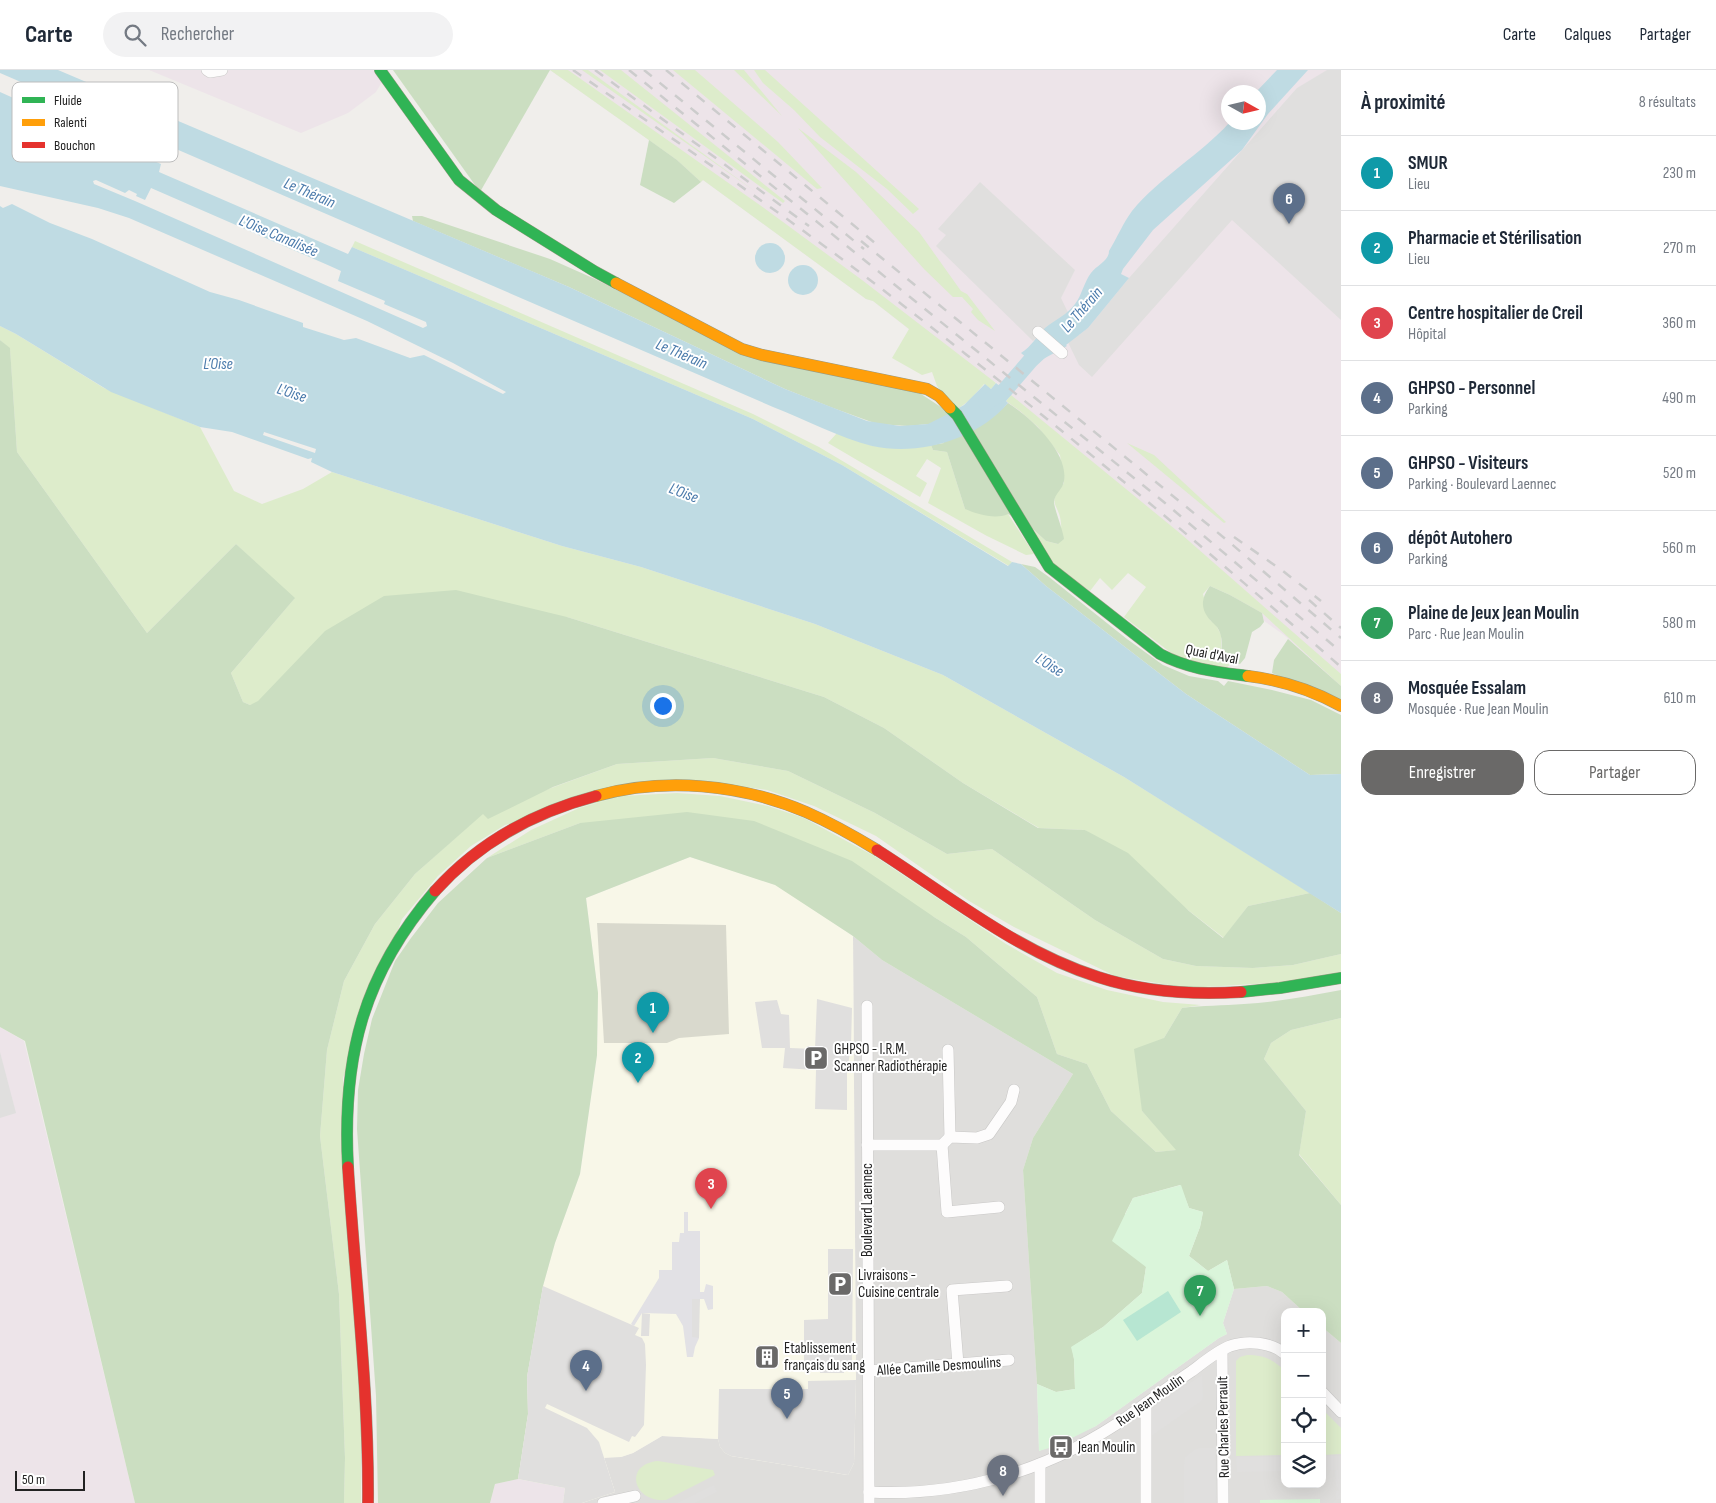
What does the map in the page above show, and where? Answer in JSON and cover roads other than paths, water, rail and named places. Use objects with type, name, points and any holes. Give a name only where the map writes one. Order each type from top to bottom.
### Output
[{"type":"main road","name":"Quai d'Aval","points":[[380,70],[459,180],[496,210],[594,271],[742,349],[762,355],[926,389],[939,396],[953,410],[1046,563],[1057,574],[1137,637],[1177,663],[1199,669],[1279,681],[1313,692],[1341,706]]},
{"type":"main road","points":[[368,1503],[369,1436],[365,1359],[347,1141],[348,1092],[354,1049],[364,1012],[376,980],[390,951],[409,922],[432,893],[460,866],[490,843],[515,828],[566,804],[627,789],[677,785],[738,791],[789,804],[841,828],[888,856],[1010,937],[1055,961],[1096,977],[1142,988],[1198,994],[1262,991],[1341,978]]},
{"type":"street","points":[[207,70],[210,72],[222,70]]},
{"type":"street","points":[[1038,332],[1062,353]]},
{"type":"street","name":"Boulevard Laennec","points":[[867,1006],[869,1498]]},
{"type":"street","points":[[948,1050],[947,1212],[999,1207]]},
{"type":"street","points":[[867,1145],[946,1141],[977,1138],[989,1134],[1012,1102],[1014,1090]]},
{"type":"street","points":[[958,1364],[952,1290],[1006,1286]]},
{"type":"street","name":"Rue Jean Moulin","points":[[869,1498],[899,1493],[951,1489],[991,1481],[1040,1464],[1091,1440],[1222,1351],[1236,1344],[1252,1343],[1272,1346],[1283,1353]]},
{"type":"street","name":"Rue Charles Perrault","points":[[1222,1351],[1223,1503]]},
{"type":"street","name":"Allée Camille Desmoulins","points":[[868,1371],[1009,1360]]},
{"type":"street","points":[[1326,1396],[1341,1412]]},
{"type":"street","points":[[1146,1403],[1146,1503]]},
{"type":"street","points":[[1040,1464],[1040,1503]]},
{"type":"street","points":[[603,1503],[636,1496]]},
{"type":"water","points":[[0,70],[58,70],[86,82],[21,82],[0,73]]},
{"type":"water","points":[[1277,70],[1308,70],[1266,117],[1266,85],[1263,85]]},
{"type":"water","points":[[0,92],[12,97],[12,162],[157,162],[161,164],[159,172],[348,254],[352,247],[753,419],[842,465],[1008,566],[1012,562],[1021,564],[1046,586],[1186,694],[1310,775],[1341,774],[1341,913],[1124,777],[943,675],[815,624],[641,567],[562,546],[332,472],[311,462],[312,458],[308,459],[232,432],[200,427],[111,392],[0,326],[0,206],[3,208],[12,204],[50,223],[92,239],[210,292],[239,300],[303,323],[303,327],[344,340],[356,338],[410,358],[424,355],[503,394],[506,392],[453,363],[367,321],[129,218],[98,208],[0,186]],"holes":[[[96,180],[125,193],[129,190],[145,200],[151,188],[330,266],[341,271],[338,281],[385,301],[384,304],[426,322],[427,326],[423,328],[94,184],[93,181]],[[264,432],[316,449],[315,453],[263,435]]]},
{"type":"water","points":[[178,121],[569,287],[785,389],[867,421],[900,426],[928,424],[964,405],[985,384],[991,389],[996,383],[1011,395],[1006,401],[1008,403],[995,416],[964,436],[928,447],[909,449],[890,449],[860,443],[178,150]]},
{"type":"water","points":[[1223,130],[1256,130],[1242,150],[1153,230],[1123,269],[1121,274],[1129,278],[1088,328],[1067,346],[1034,364],[1021,353],[1031,345],[1045,328],[1072,308],[1093,270],[1107,258],[1109,251],[1132,211],[1155,187]]},
{"type":"water","points":[[770,243],[776,244],[784,252],[784,264],[776,272],[770,273],[764,272],[756,264],[755,258],[756,252],[764,244]]},
{"type":"water","points":[[803,265],[809,266],[817,274],[817,286],[809,294],[803,295],[797,294],[789,286],[788,280],[789,274],[797,266]]},
{"type":"waterway","name":"Le Thérain","points":[[986,403],[1005,390],[1046,346]]},
{"type":"railway","points":[[573,70],[779,213],[956,347],[1123,481],[1341,667]]},
{"type":"railway","points":[[595,70],[809,226]]},
{"type":"railway","points":[[629,70],[1165,503],[1341,652]]},
{"type":"railway","points":[[644,70],[864,249]]},
{"type":"railway","points":[[666,70],[875,243]]},
{"type":"railway","points":[[861,241],[1228,541],[1341,638]]},
{"type":"railway","points":[[1234,537],[1283,571],[1321,601]]},
{"type":"railway","points":[[1309,600],[1341,628]]},
{"type":"place","name":"dépôt Autohero","points":[[1289,224]]},
{"type":"place","name":"SMUR","points":[[653,1033]]},
{"type":"place","name":"GHPSO - I.R.M. Scanner Radiothérapie","points":[[816,1058]]},
{"type":"place","name":"Pharmacie et Stérilisation","points":[[638,1083]]},
{"type":"place","name":"Centre hospitalier de Creil","points":[[711,1209]]},
{"type":"place","name":"Livraisons - Cuisine centrale","points":[[840,1284]]},
{"type":"place","name":"Plaine de Jeux Jean Moulin","points":[[1200,1316]]},
{"type":"place","name":"Etablissement français du sang","points":[[767,1357]]},
{"type":"place","name":"GHPSO - Personnel","points":[[586,1391]]},
{"type":"place","name":"GHPSO - Visiteurs","points":[[787,1419]]},
{"type":"place","name":"Jean Moulin","points":[[1061,1447]]},
{"type":"place","name":"Mosquée Essalam","points":[[1003,1496]]},
{"type":"water label","name":"L'Oise Canalisée","points":[[279,235]]},
{"type":"water label","name":"L’Oise","points":[[218,363]]},
{"type":"water label","name":"L'Oise","points":[[292,392]]},
{"type":"water label","name":"L'Oise","points":[[684,492]]},
{"type":"water label","name":"L'Oise","points":[[1050,664]]}]
